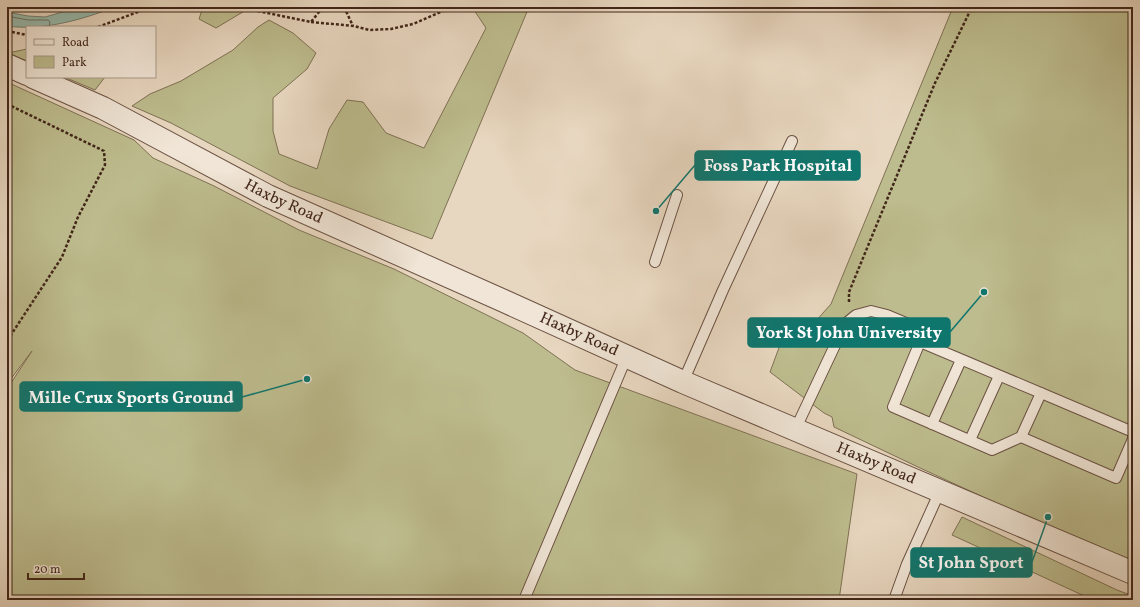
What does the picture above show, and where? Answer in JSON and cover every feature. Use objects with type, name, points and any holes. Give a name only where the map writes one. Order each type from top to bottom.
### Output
[{"type":"street","points":[[7,65],[26,74]]},
{"type":"street","name":"Haxby Road","points":[[35,78],[103,108],[268,196],[628,356],[683,382],[1133,573]]},
{"type":"lane","points":[[683,382],[726,283],[792,141]]},
{"type":"lane","points":[[655,262],[677,195]]},
{"type":"lane","points":[[795,430],[845,324],[856,315],[871,311],[887,315],[911,325],[920,342],[1133,432]]},
{"type":"lane","points":[[920,342],[893,407],[992,450],[1021,437],[1041,393]]},
{"type":"lane","points":[[524,600],[628,356]]},
{"type":"lane","points":[[932,424],[961,360]]},
{"type":"lane","points":[[970,440],[999,376]]},
{"type":"lane","points":[[1021,437],[1116,478],[1133,439]]},
{"type":"lane","points":[[894,600],[940,490]]},
{"type":"path","points":[[101,26],[151,7]]},
{"type":"path","points":[[238,7],[311,22],[354,26],[369,30],[391,29],[413,24],[452,7]]},
{"type":"path","points":[[311,22],[323,7]]},
{"type":"path","points":[[344,7],[354,26]]},
{"type":"path","points":[[849,321],[849,292],[935,83],[972,7]]},
{"type":"path","points":[[7,31],[26,35]]},
{"type":"path","points":[[7,104],[104,151],[105,165],[78,217],[62,257],[7,341]]},
{"type":"green space","points":[[203,7],[251,7],[216,28],[199,19]]},
{"type":"green space","points":[[472,7],[505,7],[508,10],[509,7],[529,7],[432,239],[290,186],[171,123],[132,106],[150,94],[181,81],[233,50],[258,27],[269,20],[293,33],[316,53],[307,69],[273,98],[273,131],[279,154],[317,169],[329,129],[347,100],[363,102],[386,133],[424,148],[486,28]]},
{"type":"green space","points":[[953,7],[1133,7],[1133,560],[1061,533],[834,427],[832,417],[824,413],[770,372],[780,345],[798,341],[831,304]]},
{"type":"green space","points":[[26,49],[26,61],[8,53]]},
{"type":"green space","points":[[66,78],[104,78],[95,90]]},
{"type":"green space","points":[[7,82],[134,140],[153,158],[214,186],[299,230],[394,269],[523,333],[575,370],[857,474],[839,600],[7,600],[7,389],[32,351],[7,384]]},
{"type":"green space","points":[[962,517],[1117,590],[1133,596],[1133,600],[1093,600],[952,535]]},
{"type":"water","points":[[80,7],[115,7],[75,20],[48,26],[7,26],[7,12],[28,16],[45,17]]},
{"type":"place","name":"Foss Park Hospital","points":[[656,211]]},
{"type":"place","name":"York St John University","points":[[984,292]]},
{"type":"place","name":"Mille Crux Sports Ground","points":[[307,379]]},
{"type":"place","name":"St John Sport","points":[[1048,517]]}]
